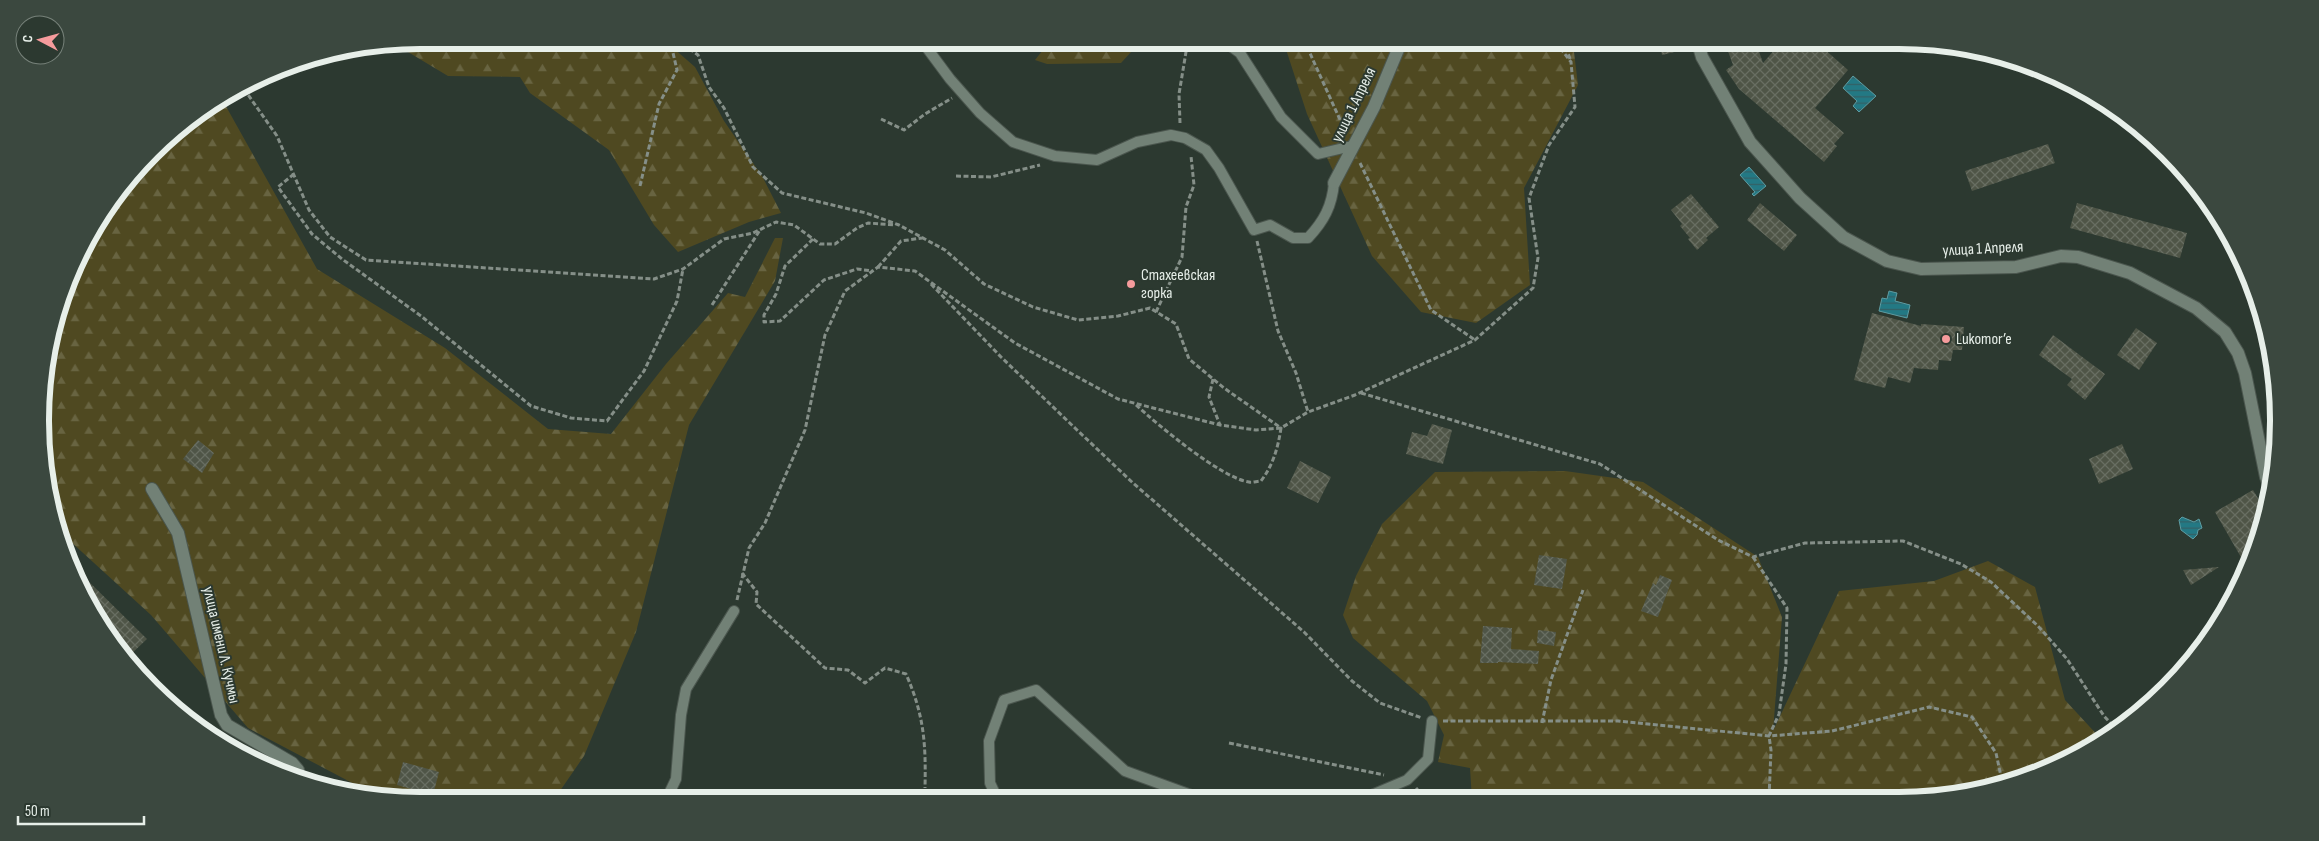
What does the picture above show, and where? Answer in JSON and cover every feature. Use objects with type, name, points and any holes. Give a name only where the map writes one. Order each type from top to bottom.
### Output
[{"type":"street","name":"улица 1 Апреля","points":[[1334,183],[1374,107],[1398,49]]},
{"type":"street","name":"улица 1 Апреля","points":[[1700,49],[1702,57],[1750,142],[1800,198],[1843,237],[1887,261],[1921,269],[2016,267],[2061,256],[2078,257],[2130,273],[2196,308],[2225,332],[2238,353],[2245,373],[2266,476]]},
{"type":"street","name":"улица имени Л. Кучмы","points":[[152,489],[178,533],[221,715],[227,725],[292,763],[298,772]]},
{"type":"lane","points":[[928,49],[980,113],[1013,142],[1055,156],[1097,160],[1137,142],[1171,135],[1185,138],[1196,144],[1206,150],[1219,168],[1254,230],[1270,225],[1293,238],[1308,238],[1321,225],[1333,202],[1334,183]]},
{"type":"lane","points":[[1234,49],[1240,53],[1263,86],[1281,117],[1318,154],[1352,146]]},
{"type":"lane","points":[[670,792],[676,778],[681,715],[686,689],[734,611]]},
{"type":"lane","points":[[994,792],[990,783],[989,741],[1004,700],[1036,690],[1125,772],[1182,792]]},
{"type":"lane","points":[[1379,792],[1407,780],[1428,759],[1432,721]]},
{"type":"path","points":[[640,186],[658,104],[677,70],[672,49]]},
{"type":"path","points":[[690,49],[698,55],[709,87],[724,108],[753,167],[782,194],[866,212],[899,225],[945,250],[984,284],[1033,307],[1078,320],[1118,316],[1150,308],[1176,324],[1190,359],[1213,379],[1281,428]]},
{"type":"path","points":[[1185,138],[1180,123],[1179,94],[1186,49]]},
{"type":"path","points":[[1308,49],[1352,146],[1431,310],[1475,340]]},
{"type":"path","points":[[1561,49],[1570,62]]},
{"type":"path","points":[[878,267],[915,271],[1014,342],[1118,399],[1220,424],[1256,430],[1281,428],[1308,412],[1360,393],[1475,340],[1533,288],[1538,258],[1529,198],[1549,145],[1574,107],[1570,62],[1566,49]]},
{"type":"path","points":[[247,92],[277,136],[309,210],[330,237],[366,260],[654,278],[683,269],[724,239],[760,230],[776,222],[794,225],[820,244],[835,244],[857,228],[868,223],[899,225]]},
{"type":"path","points":[[881,119],[904,130],[925,114],[962,93]]},
{"type":"path","points":[[1156,312],[1182,257],[1186,207],[1194,185],[1190,163],[1191,150],[1196,144]]},
{"type":"path","points":[[956,176],[990,177],[1042,164]]},
{"type":"path","points":[[294,174],[278,187],[312,234],[342,259],[421,316],[531,406],[572,418],[607,421],[644,371],[677,301],[683,269]]},
{"type":"path","points":[[712,305],[760,230]]},
{"type":"path","points":[[1254,230],[1278,331],[1296,373],[1308,412]]},
{"type":"path","points":[[734,611],[749,548],[765,523],[804,430],[825,335],[845,291],[878,267],[901,241],[923,238]]},
{"type":"path","points":[[813,239],[786,266],[776,294],[764,315],[764,322],[780,320],[824,280],[857,269],[873,271]]},
{"type":"path","points":[[924,277],[1001,357],[1133,483],[1304,632],[1352,681],[1380,703],[1432,721],[1618,721],[1768,736],[1832,731],[1930,706],[1972,718],[1996,753],[2001,778]]},
{"type":"path","points":[[1213,379],[1209,397],[1220,424]]},
{"type":"path","points":[[1360,393],[1600,464],[1718,540],[1753,557],[1787,608],[1786,664],[1779,714],[1768,736],[1771,750],[1769,792]]},
{"type":"path","points":[[1135,403],[1178,441],[1227,472],[1250,483],[1261,481],[1269,471],[1278,446],[1281,428]]},
{"type":"path","points":[[1753,557],[1805,543],[1903,541],[1961,564],[1991,582],[2038,626],[2067,660],[2104,716],[2112,725]]},
{"type":"path","points":[[742,573],[756,592],[756,604],[825,668],[848,670],[865,683],[885,668],[906,674],[918,702],[926,748],[925,788]]},
{"type":"path","points":[[1542,722],[1551,680],[1583,590]]},
{"type":"path","points":[[1229,743],[1407,780]]},
{"type":"green space","points":[[674,49],[695,67],[724,121],[762,176],[781,213],[749,222],[678,252],[654,225],[609,150],[530,93],[520,77],[448,76],[404,50]]},
{"type":"green space","points":[[1044,49],[1134,49],[1121,63],[1047,64],[1035,60]]},
{"type":"green space","points":[[1286,49],[1570,49],[1574,52],[1578,85],[1524,188],[1530,285],[1476,323],[1421,312],[1372,256],[1307,114]]},
{"type":"green space","points":[[225,105],[317,269],[445,348],[548,429],[611,434],[666,364],[728,293],[745,297],[775,238],[783,238],[775,281],[689,425],[636,632],[584,756],[559,792],[420,792],[360,787],[248,728],[151,615],[68,539],[61,517],[52,469],[49,420],[52,372],[61,324],[68,301],[87,256],[111,214],[141,175],[175,141],[214,111]]},
{"type":"green space","points":[[1565,471],[1643,482],[1758,557],[1782,617],[1773,731],[1839,591],[1934,581],[1988,561],[2035,587],[2065,700],[2097,735],[2063,754],[2018,773],[1995,780],[1947,789],[1899,792],[1472,792],[1470,768],[1438,762],[1444,735],[1427,701],[1353,638],[1343,615],[1356,576],[1382,524],[1435,472]]},
{"type":"water","points":[[1853,76],[1876,96],[1859,112],[1853,106],[1857,101],[1843,88]]},
{"type":"water","points":[[1749,167],[1766,186],[1754,196],[1752,194],[1755,192],[1740,175]]},
{"type":"water","points":[[1889,291],[1897,293],[1895,301],[1910,305],[1907,318],[1879,311],[1882,298],[1887,299]]},
{"type":"water","points":[[2182,517],[2194,522],[2199,519],[2202,528],[2198,530],[2197,535],[2193,539],[2181,530],[2179,520]]},
{"type":"building","points":[[1661,49],[1687,49],[1662,55]]},
{"type":"building","points":[[1727,49],[1758,49],[1763,63],[1775,49],[1824,49],[1848,70],[1815,108],[1844,133],[1834,144],[1837,146],[1824,162],[1739,89],[1726,70],[1733,65]]},
{"type":"building","points":[[2048,144],[2055,163],[1972,191],[1965,171]]},
{"type":"building","points":[[1691,194],[1719,227],[1706,238],[1708,240],[1697,250],[1680,226],[1682,224],[1671,210]]},
{"type":"building","points":[[1760,203],[1797,235],[1784,251],[1747,220]]},
{"type":"building","points":[[2077,203],[2187,233],[2180,258],[2070,228]]},
{"type":"building","points":[[1872,313],[1921,326],[1921,324],[1964,327],[1962,350],[1953,350],[1951,361],[1939,360],[1938,370],[1914,368],[1910,383],[1888,377],[1885,388],[1854,380]]},
{"type":"building","points":[[2136,328],[2157,343],[2139,370],[2117,355]]},
{"type":"building","points":[[2053,335],[2105,374],[2085,400],[2067,385],[2072,379],[2039,355]]},
{"type":"building","points":[[1432,424],[1452,430],[1443,464],[1406,454],[1412,432],[1427,436]]},
{"type":"building","points":[[198,440],[214,453],[202,473],[183,459]]},
{"type":"building","points":[[2122,444],[2133,469],[2099,484],[2089,459]]},
{"type":"building","points":[[1300,461],[1331,477],[1318,503],[1287,488]]},
{"type":"building","points":[[2253,490],[2261,503],[2251,540],[2243,561],[2215,512]]},
{"type":"building","points":[[1539,555],[1567,559],[1562,589],[1534,585]]},
{"type":"building","points":[[2219,567],[2191,585],[2183,570]]},
{"type":"building","points":[[1660,575],[1672,580],[1658,617],[1641,611],[1653,583],[1656,585]]},
{"type":"building","points":[[83,576],[147,639],[131,654],[111,627]]},
{"type":"building","points":[[1483,626],[1512,628],[1511,649],[1539,651],[1538,664],[1480,663]]},
{"type":"building","points":[[1538,630],[1556,632],[1554,646],[1537,643]]},
{"type":"building","points":[[403,762],[439,772],[434,792],[422,792],[397,785]]},
{"type":"place","name":"Стахеевская горка","points":[[1131,284]]},
{"type":"place","name":"Lukomor’e","points":[[1946,339]]}]
